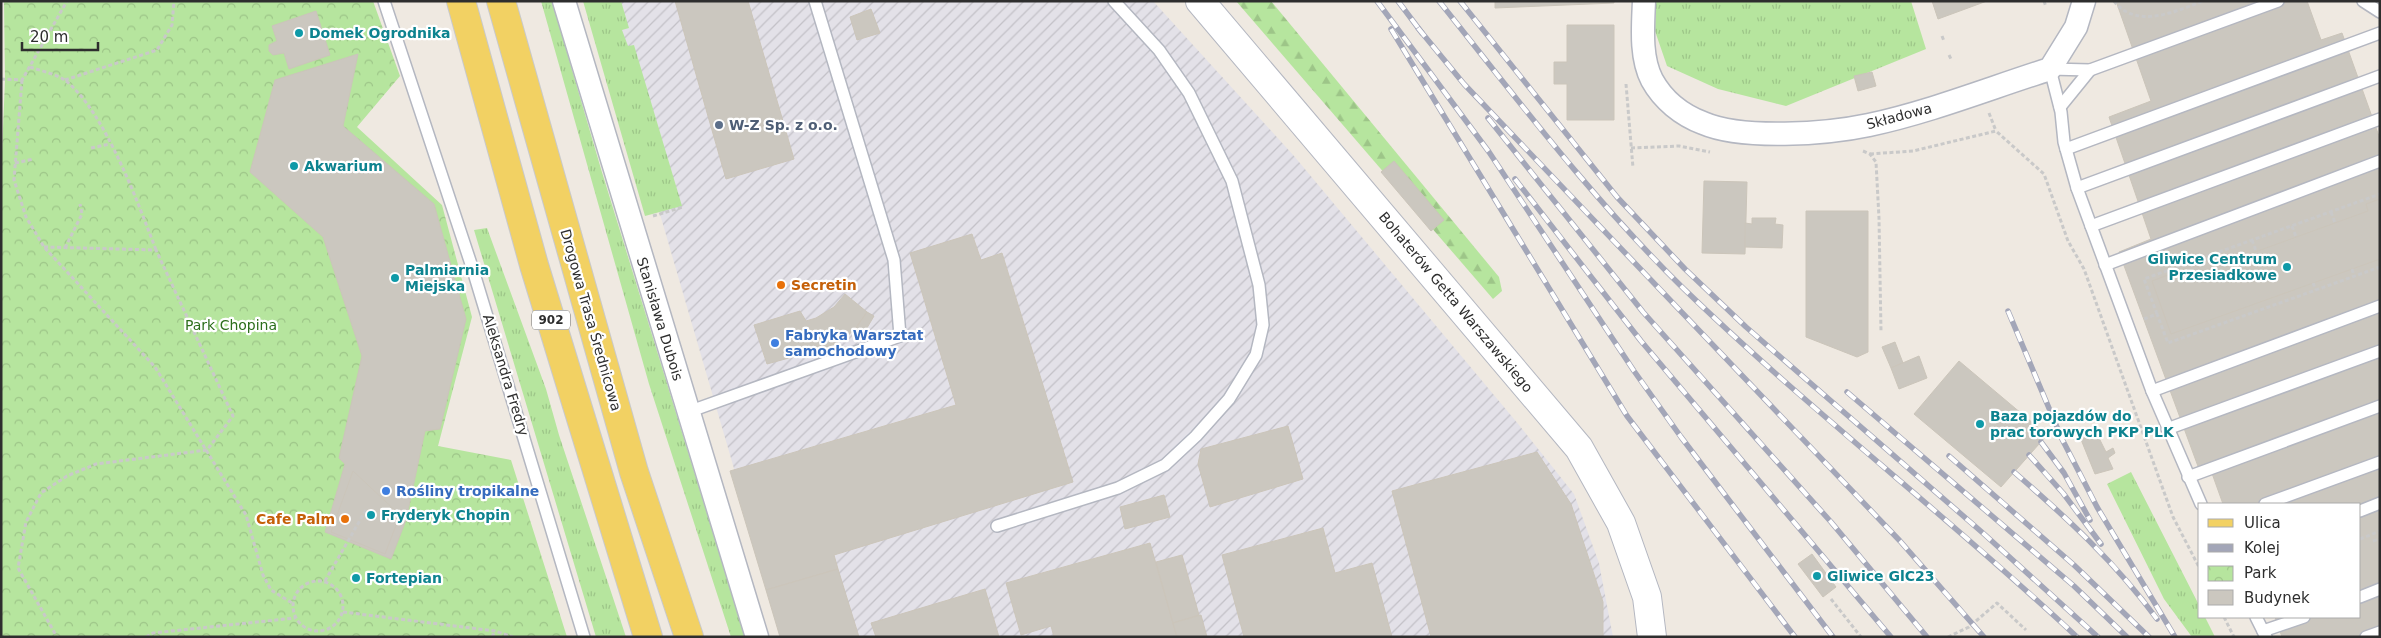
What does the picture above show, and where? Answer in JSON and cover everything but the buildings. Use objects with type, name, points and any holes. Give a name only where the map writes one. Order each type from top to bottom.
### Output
[{"type":"main road","name":"902","points":[[461,1],[534,265],[648,637]]},
{"type":"main road","name":"Drogowa Trasa Średnicowa","points":[[501,1],[634,472],[689,637]]},
{"type":"main road","name":"Bohaterów Getta Warszawskiego","points":[[1200,1],[1579,448],[1621,523],[1647,597],[1652,637]]},
{"type":"street","name":"Stanisława Dubois","points":[[564,1],[757,637]]},
{"type":"street","name":"Składowa","points":[[1644,1],[1644,54],[1651,78],[1672,105],[1704,124],[1731,131],[1788,133],[1866,126],[1894,119],[2050,69]]},
{"type":"street","points":[[2050,69],[2076,26],[2084,1]]},
{"type":"lane","name":"Aleksandra Fredry","points":[[384,1],[476,279],[584,637]]},
{"type":"lane","points":[[688,412],[900,336],[894,260],[815,1]]},
{"type":"lane","points":[[997,526],[1118,488],[1165,465],[1196,436],[1230,399],[1256,355],[1264,325],[1259,285],[1232,182],[1189,93],[1159,50],[1114,1]]},
{"type":"lane","points":[[2201,503],[2167,429],[2076,188],[2066,149],[2060,107],[2050,69],[2090,70],[2278,1]]},
{"type":"lane","points":[[2363,1],[2380,12]]},
{"type":"lane","points":[[2066,149],[2380,34]]},
{"type":"lane","points":[[2060,107],[2090,70]]},
{"type":"lane","points":[[2076,188],[2380,76]]},
{"type":"lane","points":[[2091,226],[2380,119]]},
{"type":"lane","points":[[2105,265],[2380,161]]},
{"type":"lane","points":[[2152,391],[2380,306]]},
{"type":"lane","points":[[2167,429],[2380,351]]},
{"type":"lane","points":[[2188,477],[2380,406]]},
{"type":"lane","points":[[2268,503],[2380,462]]},
{"type":"lane","points":[[2361,511],[2380,504]]},
{"type":"lane","points":[[2361,597],[2380,589]]},
{"type":"lane","points":[[2256,618],[2264,634],[2302,618]]},
{"type":"lane","points":[[2366,637],[2380,632]]},
{"type":"path","points":[[67,1],[22,80],[14,180],[26,217],[44,247],[155,367],[246,515],[263,575],[271,590],[292,603]]},
{"type":"path","points":[[65,80],[157,50],[172,25],[174,1]]},
{"type":"path","points":[[2044,1],[2046,7]]},
{"type":"path","points":[[2114,1],[2131,13],[2150,16],[2170,13],[2203,1]]},
{"type":"path","points":[[1942,36],[1944,41]]},
{"type":"path","points":[[1949,55],[1951,60]]},
{"type":"path","points":[[30,67],[65,80],[90,109],[125,172],[156,250],[233,416],[207,450],[96,464],[67,476],[41,494],[26,522],[18,568],[57,637]]},
{"type":"path","points":[[1,80],[22,80]]},
{"type":"path","points":[[1987,108],[1996,131],[2044,174],[2068,241],[2084,269],[2173,517],[2198,565]]},
{"type":"path","points":[[1870,154],[1913,151],[1996,131]]},
{"type":"path","points":[[91,148],[110,144]]},
{"type":"path","points":[[1631,148],[1679,146],[1713,152]]},
{"type":"path","points":[[1853,150],[1862,150],[1870,154],[1876,162],[1881,332]]},
{"type":"path","points":[[15,163],[34,159]]},
{"type":"path","points":[[2380,194],[2144,279],[2168,342],[2380,267]]},
{"type":"path","points":[[65,248],[82,214],[80,204]]},
{"type":"path","points":[[650,216],[683,207]]},
{"type":"path","points":[[2331,212],[2335,224]]},
{"type":"path","points":[[2292,226],[2296,237]]},
{"type":"path","points":[[2252,240],[2256,251]]},
{"type":"path","points":[[44,247],[156,250]]},
{"type":"path","points":[[2352,269],[2354,276]]},
{"type":"path","points":[[2313,283],[2316,290]]},
{"type":"path","points":[[2274,297],[2276,304]]},
{"type":"path","points":[[2139,321],[2157,314]]},
{"type":"path","points":[[326,581],[367,508]]},
{"type":"path","points":[[2361,539],[2380,531]]},
{"type":"path","points":[[2373,541],[2380,539]]},
{"type":"path","points":[[316,580],[326,581],[340,593],[344,602],[343,612],[339,620],[332,627],[323,631],[312,631],[302,626],[295,618],[292,603],[298,590],[306,583],[316,580]]},
{"type":"path","points":[[1831,599],[1861,637]]},
{"type":"path","points":[[1948,637],[1954,636],[1969,627],[1997,603],[2026,630]]},
{"type":"path","points":[[343,612],[495,631],[513,637]]},
{"type":"path","points":[[146,637],[153,633],[295,618]]},
{"type":"path","points":[[2224,618],[2234,637]]},
{"type":"path","points":[[311,637],[312,631]]},
{"type":"path","points":[[492,637],[495,631]]},
{"type":"shaded area","points":[[598,1],[1153,1],[1294,156],[1519,425],[1574,494],[1599,563],[1613,637],[783,637]]},
{"type":"green space","name":"Park Chopina","points":[[4,1],[373,1],[400,76],[357,127],[442,205],[472,317],[438,446],[511,460],[567,637],[1,637],[1,177],[5,80]]},
{"type":"green space","points":[[541,1],[552,1],[601,169],[745,637],[731,637],[649,384]]},
{"type":"green space","points":[[583,1],[621,1],[629,28],[622,30],[628,46],[634,45],[682,206],[645,216]]},
{"type":"green space","points":[[1236,1],[1271,1],[1499,277],[1502,291],[1493,299]]},
{"type":"green space","points":[[1656,1],[1911,1],[1926,49],[1786,106],[1718,89],[1667,66],[1655,31]]},
{"type":"green space","points":[[487,228],[546,389],[559,435],[626,637],[596,637],[474,230]]},
{"type":"green space","points":[[2131,472],[2198,603],[2198,618],[2206,618],[2215,637],[2192,637],[2164,599],[2107,484]]},
{"type":"railway","points":[[1377,1],[1489,152],[1634,371],[1681,437],[1833,637]]},
{"type":"railway","points":[[1398,1],[1422,33]]},
{"type":"railway","points":[[1439,1],[1587,184],[1618,220],[1683,288],[1780,377],[1979,549],[2077,637]]},
{"type":"railway","points":[[1460,1],[1617,197],[1685,269],[1746,327],[1984,534],[2098,637]]},
{"type":"railway","points":[[1418,28],[1464,84],[1900,541],[1984,637]]},
{"type":"railway","points":[[1391,29],[1627,416],[1795,637]]},
{"type":"railway","points":[[1488,118],[1643,312],[1831,522],[1927,637]]},
{"type":"railway","points":[[1515,179],[1641,341],[1891,637]]},
{"type":"railway","points":[[2008,311],[2062,439],[2097,507],[2175,637]]},
{"type":"railway","points":[[1847,392],[2074,586],[2127,637]]},
{"type":"railway","points":[[2041,442],[2064,473],[2090,520]]},
{"type":"railway","points":[[2029,455],[2063,493],[2101,544]]},
{"type":"railway","points":[[1949,456],[2074,565],[2149,637]]},
{"type":"railway","points":[[2014,472],[2090,541],[2125,579],[2157,619]]},
{"type":"place","name":"Domek Ogrodnika","points":[[299,33]]},
{"type":"place","name":"W-Z Sp. z o.o.","points":[[719,125]]},
{"type":"place","name":"Akwarium","points":[[294,166]]},
{"type":"place","name":"Gliwice Centrum Przesiadkowe","points":[[2287,267]]},
{"type":"place","name":"Palmiarnia Miejska","points":[[395,278]]},
{"type":"place","name":"Secretin","points":[[781,285]]},
{"type":"place","name":"Fabryka Warsztat samochodowy","points":[[775,343]]},
{"type":"place","name":"Baza pojazdów do prac torowych PKP PLK","points":[[1980,424]]},
{"type":"place","name":"Rośliny tropikalne","points":[[386,491]]},
{"type":"place","name":"Fryderyk Chopin","points":[[371,515]]},
{"type":"place","name":"Cafe Palm","points":[[345,519]]},
{"type":"place","name":"Gliwice GlC23","points":[[1817,576]]},
{"type":"place","name":"Fortepian","points":[[356,578]]}]
